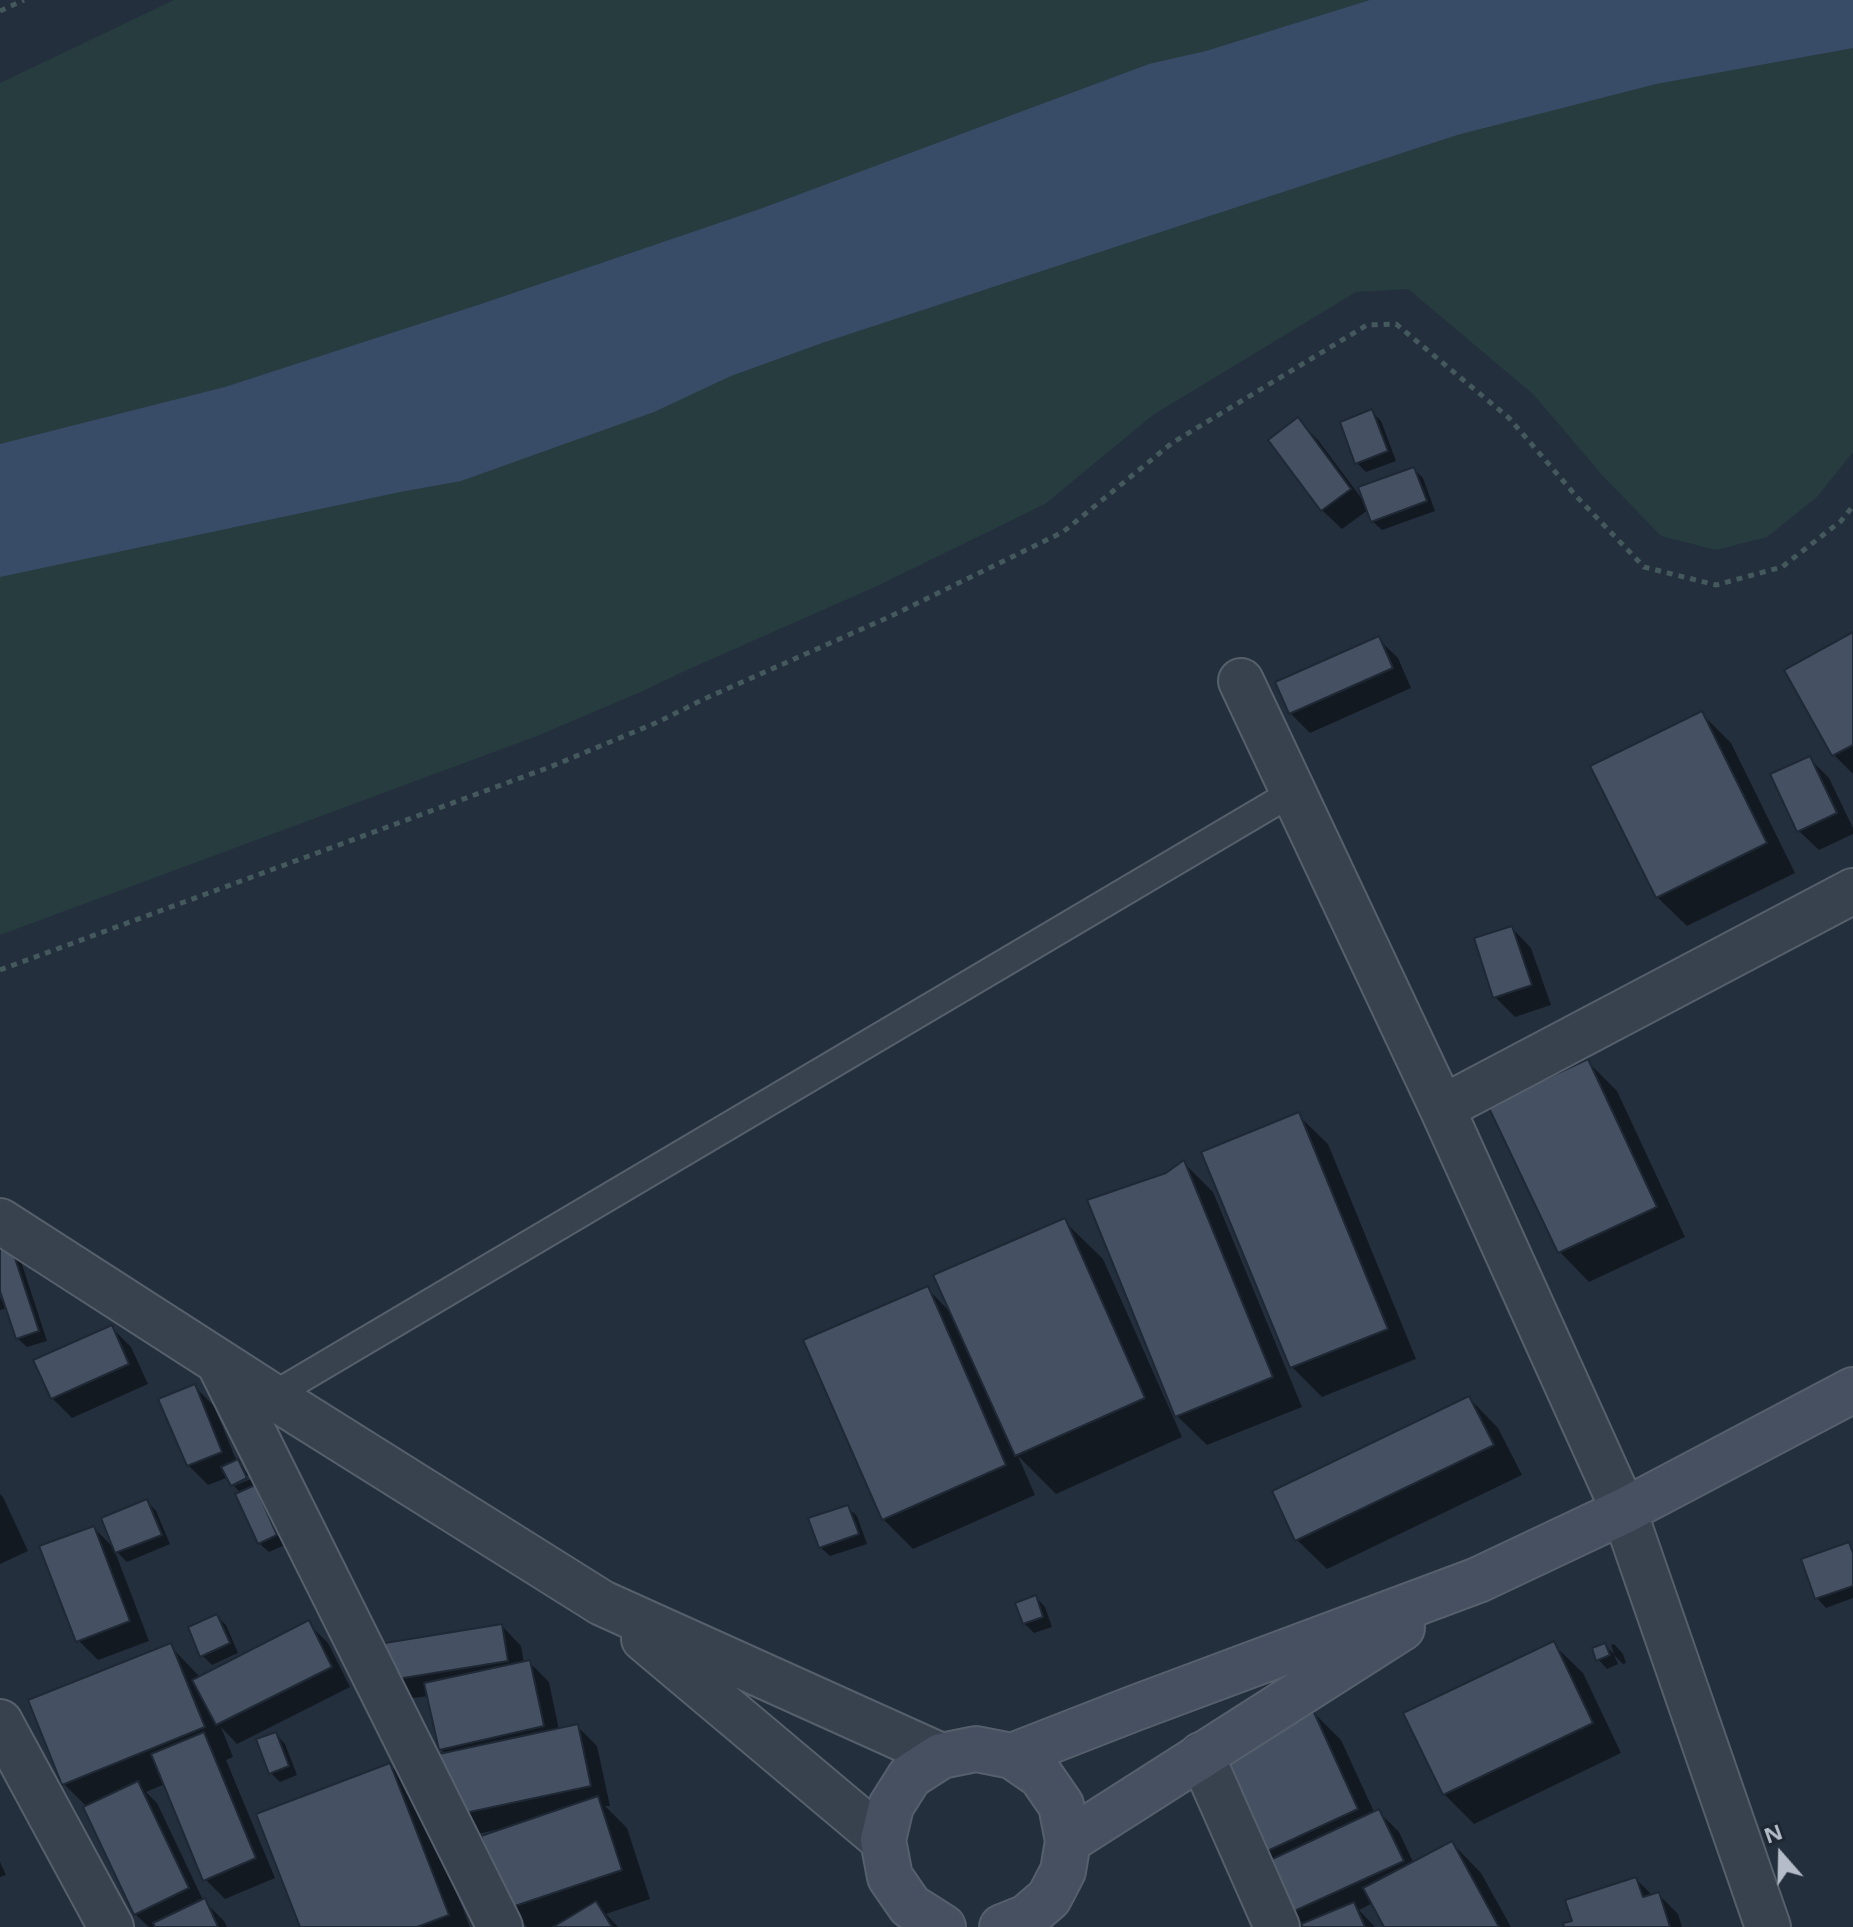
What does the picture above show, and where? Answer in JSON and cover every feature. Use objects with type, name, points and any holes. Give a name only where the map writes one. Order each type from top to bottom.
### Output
[{"type":"main road","points":[[1012,1756],[1478,1580],[1624,1511],[1853,1390]]},
{"type":"main road","points":[[1068,1841],[1478,1580]]},
{"type":"main road","points":[[922,1920],[890,1877],[883,1840],[891,1806],[910,1776],[941,1756],[976,1749],[1012,1756],[1041,1776],[1061,1805],[1068,1841],[1063,1871],[1049,1898],[1018,1924]]},
{"type":"street","points":[[1241,681],[1442,1108],[1624,1511],[1768,1927]]},
{"type":"street","points":[[1442,1108],[1853,891]]},
{"type":"street","points":[[0,1221],[602,1603],[941,1756]]},
{"type":"street","points":[[219,1361],[500,1927]]},
{"type":"street","points":[[602,1603],[883,1840]]},
{"type":"street","points":[[0,1722],[111,1927]]},
{"type":"street","points":[[1201,1755],[1277,1927]]},
{"type":"lane","points":[[272,1396],[1293,792]]},
{"type":"path","points":[[0,11],[24,0]]},
{"type":"path","points":[[0,970],[550,767],[658,722],[889,617],[1063,532],[1172,443],[1367,325],[1396,324],[1509,418],[1577,497],[1644,567],[1716,585],[1782,567],[1841,521],[1853,506]]},
{"type":"green space","points":[[174,0],[1853,0],[1853,452],[1817,497],[1767,537],[1716,550],[1661,536],[1602,475],[1533,394],[1408,289],[1356,292],[1153,415],[1045,504],[875,587],[537,736],[0,935],[0,83]]},
{"type":"water","points":[[1370,0],[1853,0],[1853,48],[1656,84],[1457,135],[822,343],[731,376],[654,412],[461,481],[0,577],[0,444],[225,387],[760,209],[1149,64],[1206,51]]},
{"type":"building","points":[[1372,409],[1388,451],[1355,464],[1340,422]]},
{"type":"building","points":[[1298,417],[1351,489],[1321,511],[1268,440]]},
{"type":"building","points":[[1414,467],[1427,501],[1371,522],[1358,487]]},
{"type":"building","points":[[1853,632],[1853,745],[1832,756],[1784,670]]},
{"type":"building","points":[[1379,636],[1393,668],[1289,714],[1275,682]]},
{"type":"building","points":[[1702,711],[1767,843],[1656,898],[1590,766]]},
{"type":"building","points":[[1810,756],[1837,813],[1797,832],[1770,774]]},
{"type":"building","points":[[1512,926],[1532,985],[1493,998],[1474,938]]},
{"type":"building","points":[[1588,1059],[1657,1207],[1558,1253],[1488,1106]]},
{"type":"building","points":[[1299,1112],[1388,1329],[1290,1368],[1201,1152]]},
{"type":"building","points":[[1184,1160],[1273,1377],[1175,1417],[1087,1200],[1166,1173]]},
{"type":"building","points":[[1065,1218],[1145,1398],[1015,1456],[933,1275]]},
{"type":"building","points":[[9,1240],[39,1331],[16,1339],[0,1291],[0,1243]]},
{"type":"building","points":[[928,1286],[1006,1465],[882,1520],[803,1340]]},
{"type":"building","points":[[112,1325],[129,1364],[51,1399],[33,1360]]},
{"type":"building","points":[[195,1384],[222,1452],[187,1466],[158,1399]]},
{"type":"building","points":[[1469,1396],[1494,1445],[1295,1541],[1272,1491]]},
{"type":"building","points":[[238,1459],[247,1478],[231,1486],[221,1467]]},
{"type":"building","points":[[255,1485],[277,1535],[258,1544],[235,1494]]},
{"type":"building","points":[[147,1499],[162,1535],[115,1553],[101,1518]]},
{"type":"building","points":[[848,1505],[859,1534],[819,1548],[808,1518]]},
{"type":"building","points":[[94,1526],[130,1621],[76,1642],[39,1546]]},
{"type":"building","points":[[1849,1542],[1853,1553],[1853,1586],[1815,1599],[1801,1559]]},
{"type":"building","points":[[1036,1595],[1043,1617],[1023,1624],[1015,1603]]},
{"type":"building","points":[[217,1614],[230,1643],[200,1657],[188,1627]]},
{"type":"building","points":[[309,1620],[332,1667],[216,1725],[192,1680]]},
{"type":"building","points":[[502,1624],[508,1661],[391,1680],[385,1643]]},
{"type":"building","points":[[1554,1641],[1593,1723],[1443,1795],[1403,1713]]},
{"type":"building","points":[[171,1643],[205,1727],[62,1785],[28,1700]]},
{"type":"building","points":[[1605,1643],[1610,1655],[1596,1661],[1592,1648]]},
{"type":"building","points":[[530,1660],[544,1726],[439,1750],[424,1683]]},
{"type":"building","points":[[1312,1708],[1358,1809],[1261,1854],[1215,1753]]},
{"type":"building","points":[[578,1724],[591,1786],[451,1816],[439,1754]]},
{"type":"building","points":[[204,1732],[256,1858],[203,1881],[151,1754]]},
{"type":"building","points":[[276,1732],[289,1766],[269,1774],[256,1739]]},
{"type":"building","points":[[390,1763],[449,1915],[417,1927],[300,1927],[256,1814]]},
{"type":"building","points":[[138,1781],[189,1888],[134,1915],[83,1807]]},
{"type":"building","points":[[598,1796],[622,1870],[506,1909],[481,1836]]},
{"type":"building","points":[[1379,1809],[1404,1861],[1290,1913],[1266,1862]]},
{"type":"building","points":[[1452,1841],[1499,1927],[1384,1927],[1363,1888]]},
{"type":"building","points":[[1636,1877],[1643,1897],[1659,1892],[1670,1927],[1564,1927],[1563,1923],[1572,1921],[1565,1900]]},
{"type":"building","points":[[205,1898],[218,1927],[155,1927],[153,1923]]},
{"type":"building","points":[[596,1901],[612,1927],[553,1927]]},
{"type":"building","points":[[1354,1902],[1365,1927],[1303,1927],[1301,1924]]}]
